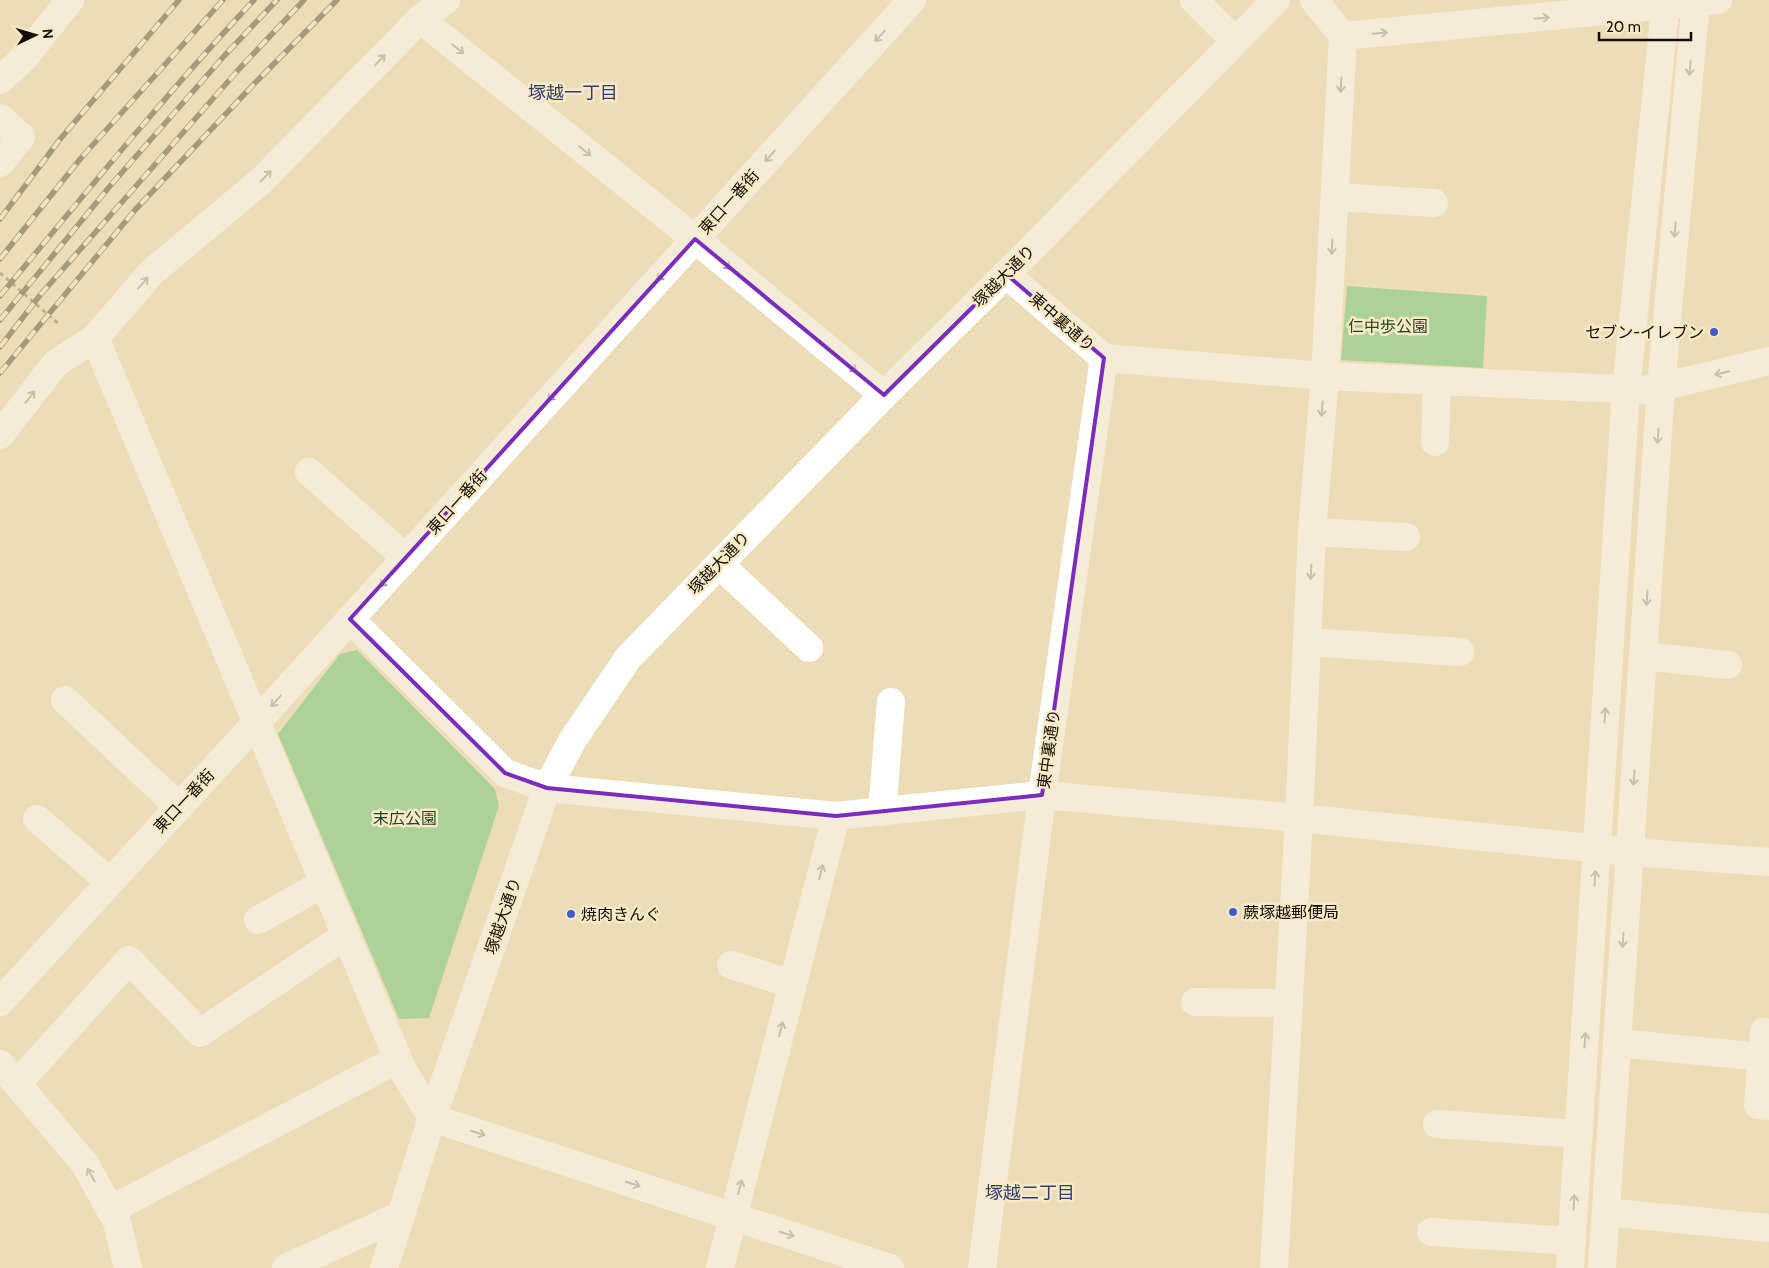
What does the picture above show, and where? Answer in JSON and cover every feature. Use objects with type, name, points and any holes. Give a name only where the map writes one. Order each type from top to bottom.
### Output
[{"type":"street","points":[[0,80],[24,58],[70,0]]},
{"type":"street","points":[[0,435],[56,363],[95,338],[152,272],[261,181],[420,19],[446,0]]},
{"type":"street","name":"東口一番街","points":[[0,1002],[256,723],[912,0]]},
{"type":"street","points":[[1194,0],[1235,41]]},
{"type":"street","name":"塚越大通り","points":[[384,1268],[432,1118],[547,788],[572,741],[628,658],[884,395],[1276,0]]},
{"type":"street","points":[[1274,1268],[1299,818],[1312,532],[1325,376],[1343,36],[1314,0]]},
{"type":"street","points":[[1343,36],[1665,3],[1704,1],[1661,388],[1602,1268]]},
{"type":"street","points":[[1432,1232],[1571,1255],[1626,390],[1665,3]]},
{"type":"street","points":[[420,19],[695,239],[884,395]]},
{"type":"street","points":[[0,118],[21,137],[0,163]]},
{"type":"street","points":[[1335,197],[1434,204]]},
{"type":"street","name":"東中裏通り","points":[[982,1268],[1042,795],[1104,358],[1006,274]]},
{"type":"street","points":[[95,338],[398,1059],[432,1118],[890,1268]]},
{"type":"street","points":[[1104,358],[1325,376],[1626,390],[1661,388],[1769,361]]},
{"type":"street","points":[[1435,442],[1437,382]]},
{"type":"street","points":[[310,472],[406,558]]},
{"type":"street","points":[[1312,532],[1406,537]]},
{"type":"street","points":[[719,564],[809,648]]},
{"type":"street","points":[[350,619],[505,773],[547,788],[836,816],[1042,795],[1299,818],[1629,852],[1769,862]]},
{"type":"street","points":[[1307,642],[1460,652]]},
{"type":"street","points":[[1643,656],[1728,666]]},
{"type":"street","points":[[65,700],[179,807]]},
{"type":"street","points":[[882,812],[891,702]]},
{"type":"street","points":[[720,1268],[836,816]]},
{"type":"street","points":[[37,819],[110,882]]},
{"type":"street","points":[[258,920],[324,883]]},
{"type":"street","points":[[128,1268],[117,1222],[85,1164],[8,1074],[129,960],[200,1033],[346,935]]},
{"type":"street","points":[[731,965],[792,984]]},
{"type":"street","points":[[1195,1002],[1289,1003]]},
{"type":"street","points":[[1617,1043],[1763,1044],[1758,1105],[1769,1106]]},
{"type":"street","points":[[110,1210],[225,1137],[398,1059]]},
{"type":"street","points":[[1437,1124],[1578,1134]]},
{"type":"street","points":[[1606,1212],[1769,1228]]},
{"type":"street","points":[[286,1268],[401,1215]]},
{"type":"path","points":[[0,273],[60,325]]},
{"type":"highlighted area","points":[[695,239],[884,395],[1006,274],[1104,358],[1042,795],[836,816],[547,788],[505,773],[350,619]]},
{"type":"green space","name":"仁中歩公園","points":[[1347,286],[1487,296],[1483,368],[1341,360]]},
{"type":"green space","name":"末広公園","points":[[357,650],[495,789],[499,806],[429,1018],[399,1019],[278,734],[340,654]]},
{"type":"railway","points":[[0,219],[61,138],[179,0]]},
{"type":"railway","points":[[0,259],[81,158],[223,0]]},
{"type":"railway","points":[[0,296],[156,109],[254,0]]},
{"type":"railway","points":[[0,320],[110,186],[225,55],[277,0]]},
{"type":"railway","points":[[0,347],[41,294],[240,68],[304,0]]},
{"type":"railway","points":[[0,373],[135,210],[256,82],[337,0]]},
{"type":"place","name":"セブン-イレブン","points":[[1714,332]]},
{"type":"place","name":"蕨塚越郵便局","points":[[1233,912]]},
{"type":"place","name":"焼肉きんぐ","points":[[571,914]]},
{"type":"district","name":"塚越一丁目","points":[[573,93]]},
{"type":"district","name":"塚越二丁目","points":[[1030,1193]]}]
